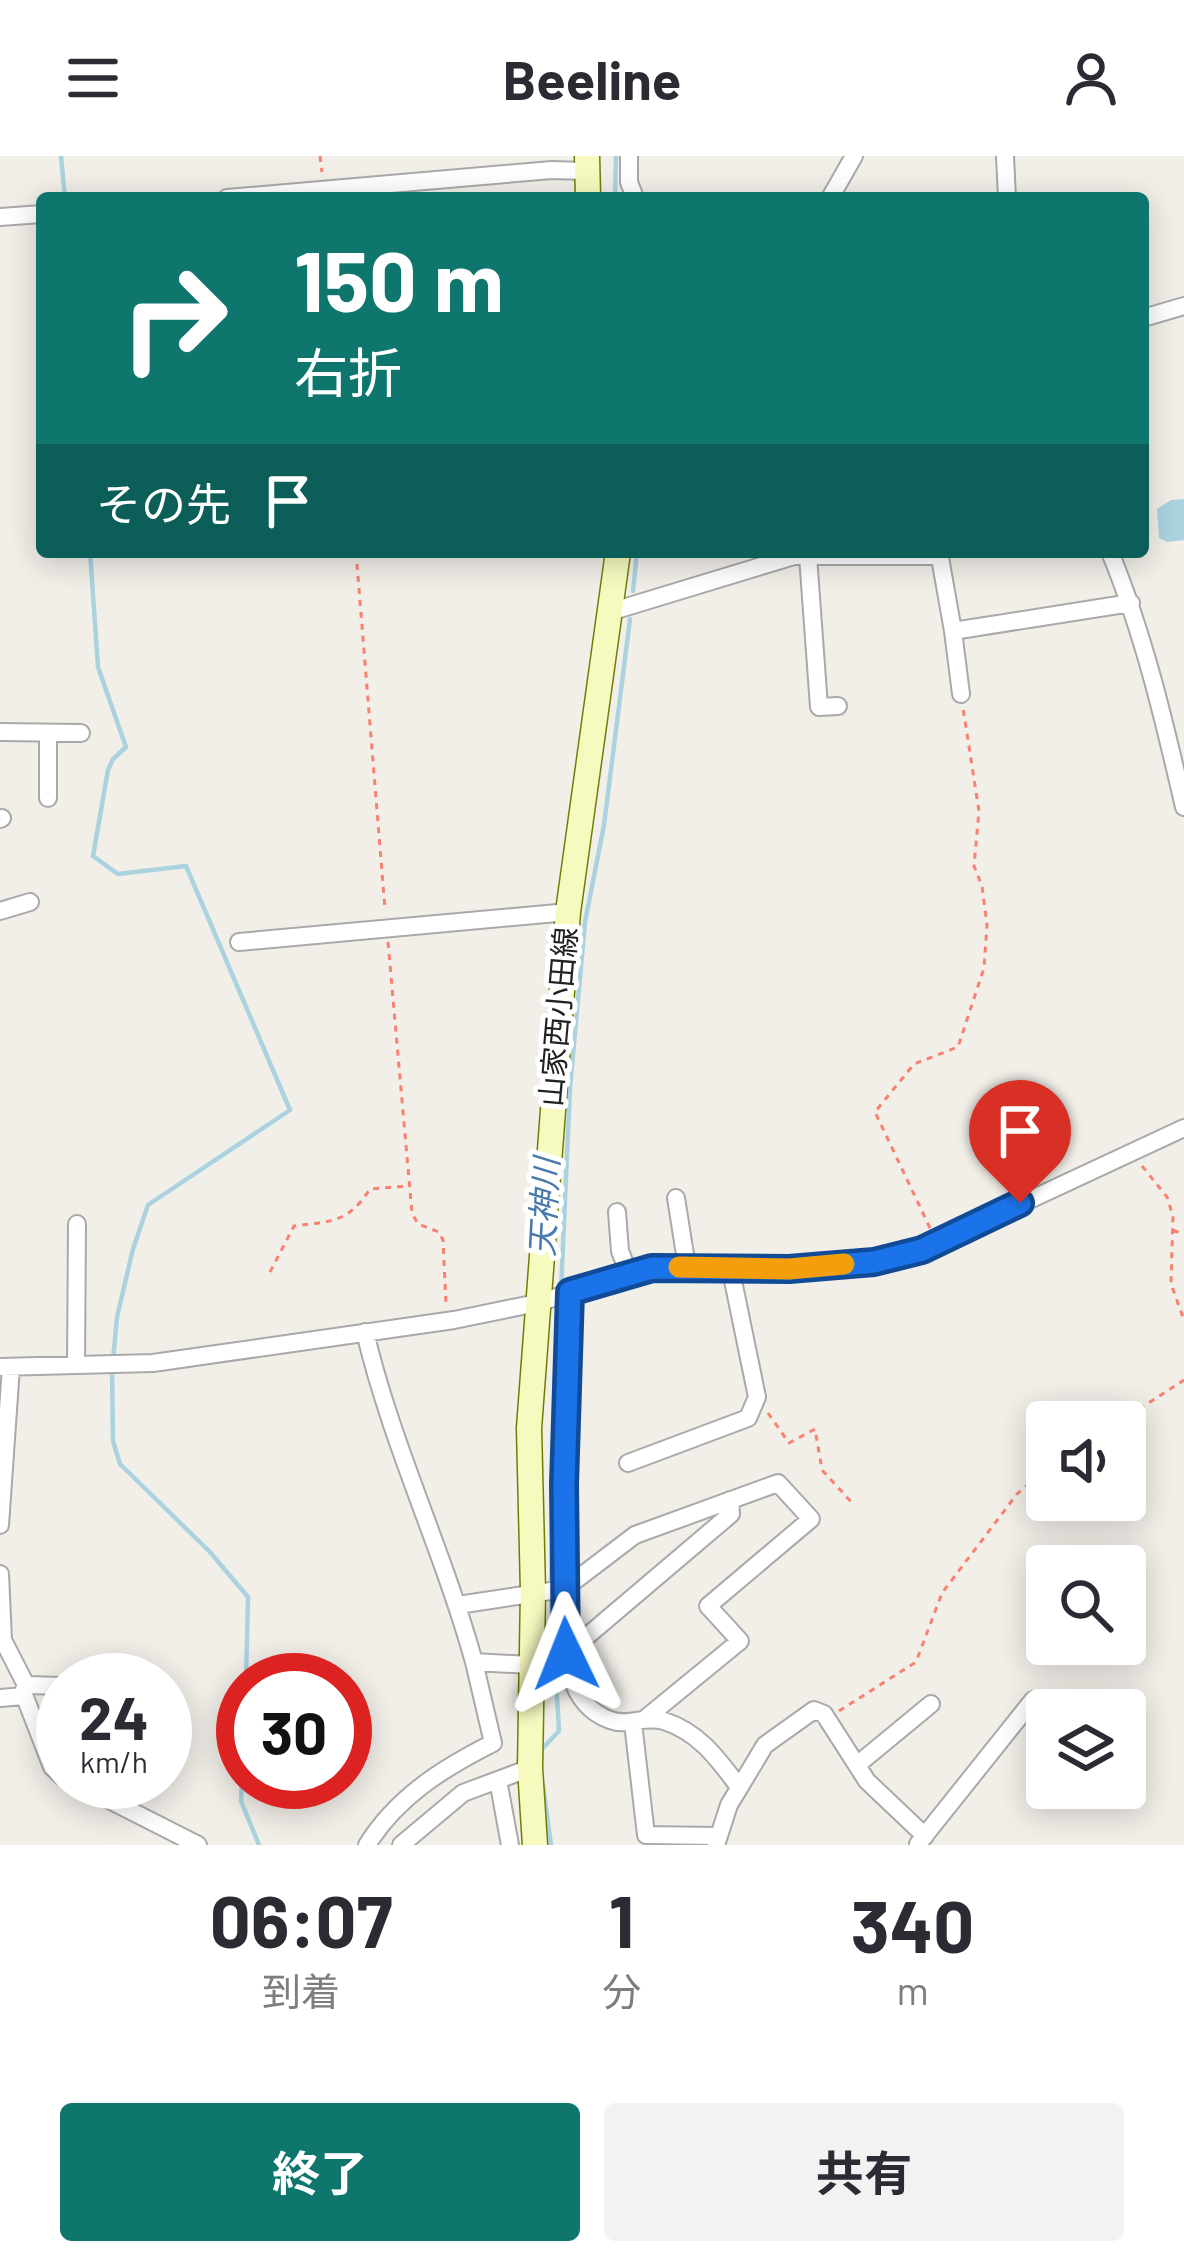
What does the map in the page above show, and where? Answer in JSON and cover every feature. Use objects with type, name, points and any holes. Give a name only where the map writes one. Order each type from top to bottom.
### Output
[{"type":"main road","name":"山家西小田線","points":[[535,1845],[530,1768],[529,1428],[537,1303],[568,912],[617,558]]},
{"type":"street","points":[[629,156],[632,192]]},
{"type":"street","points":[[833,192],[854,156]]},
{"type":"street","points":[[1005,156],[1007,192]]},
{"type":"street","points":[[297,192],[586,163]]},
{"type":"street","points":[[0,218],[36,215]]},
{"type":"street","points":[[1149,316],[1184,306]]},
{"type":"street","points":[[613,611],[787,558]]},
{"type":"street","points":[[808,558],[819,706],[838,706]]},
{"type":"street","points":[[940,558],[961,694]]},
{"type":"street","points":[[1111,558],[1159,698],[1184,807]]},
{"type":"street","points":[[953,631],[1130,603]]},
{"type":"street","points":[[0,732],[81,733]]},
{"type":"street","points":[[48,733],[48,798]]},
{"type":"street","points":[[0,911],[30,902]]},
{"type":"street","points":[[239,942],[568,912]]},
{"type":"street","points":[[0,1525],[5,1367],[153,1363],[454,1320],[537,1303],[652,1268],[789,1269],[874,1262],[938,1243],[1184,1128]]},
{"type":"street","points":[[676,1198],[687,1267]]},
{"type":"street","points":[[617,1212],[620,1251],[629,1274]]},
{"type":"street","points":[[76,1365],[77,1224]]},
{"type":"street","points":[[628,1463],[748,1418],[757,1397],[730,1266]]},
{"type":"street","points":[[570,1292],[564,1589],[566,1654],[572,1681],[590,1710],[613,1722],[662,1720],[698,1737],[739,1787]]},
{"type":"street","points":[[364,1332],[410,1484],[458,1604],[493,1744],[454,1762],[418,1787],[386,1817],[367,1845]]},
{"type":"street","points":[[458,1604],[564,1589],[635,1534],[778,1483],[811,1519],[708,1606],[740,1641],[639,1721]]},
{"type":"street","points":[[566,1654],[731,1514],[730,1500]]},
{"type":"street","points":[[0,1574],[3,1640],[36,1721]]},
{"type":"street","points":[[474,1662],[531,1664]]},
{"type":"street","points":[[0,1698],[36,1689]]},
{"type":"street","points":[[857,1765],[931,1704]]},
{"type":"street","points":[[639,1721],[646,1834],[717,1840],[739,1787],[766,1745],[814,1710],[828,1719],[867,1781],[921,1840],[1026,1709]]},
{"type":"street","points":[[401,1845],[463,1793],[530,1768]]},
{"type":"street","points":[[498,1780],[510,1845]]},
{"type":"street","points":[[125,1809],[188,1842]]},
{"type":"path","points":[[356,558],[412,1213],[418,1224],[439,1232],[443,1240],[446,1309],[454,1320]]},
{"type":"path","points":[[938,1243],[875,1112],[914,1064],[958,1047],[984,968],[987,925],[974,866],[979,811],[961,694]]},
{"type":"path","points":[[1130,1152],[1167,1197],[1173,1216],[1171,1284],[1184,1320]]},
{"type":"path","points":[[270,1272],[294,1226],[338,1220],[355,1211],[370,1189],[410,1186]]},
{"type":"path","points":[[1172,1229],[1184,1235]]},
{"type":"path","points":[[1146,1405],[1184,1380]]},
{"type":"path","points":[[757,1397],[789,1443],[815,1429],[822,1470],[854,1504]]},
{"type":"path","points":[[828,1719],[916,1662],[942,1593],[1026,1486]]},
{"type":"water","points":[[1184,499],[1184,540],[1159,538],[1157,509]]},
{"type":"waterway","points":[[61,156],[64,192]]},
{"type":"waterway","points":[[615,192],[616,156]]},
{"type":"waterway","points":[[90,558],[98,667],[126,747],[108,770],[93,856],[118,874],[186,866],[290,1110],[148,1205],[117,1317],[113,1360]]},
{"type":"waterway","points":[[633,591],[636,558]]},
{"type":"waterway","name":"天神川","points":[[561,1291],[570,1088],[585,922],[604,825],[630,619]]},
{"type":"waterway","name":"天神川","points":[[551,1584],[558,1362]]},
{"type":"waterway","points":[[112,1371],[113,1441],[120,1464],[210,1552],[248,1597],[247,1653]]},
{"type":"waterway","name":"天神川","points":[[540,1751],[559,1731],[551,1596]]},
{"type":"waterway","name":"天神川","points":[[543,1785],[551,1845]]},
{"type":"waterway","points":[[244,1809],[259,1845]]},
{"type":"slow traffic","points":[[679,1267],[789,1269],[844,1264]]},
{"type":"route","points":[[566,1654],[564,1484],[570,1292],[652,1268],[789,1269],[874,1262],[922,1250],[1020,1203]]}]
